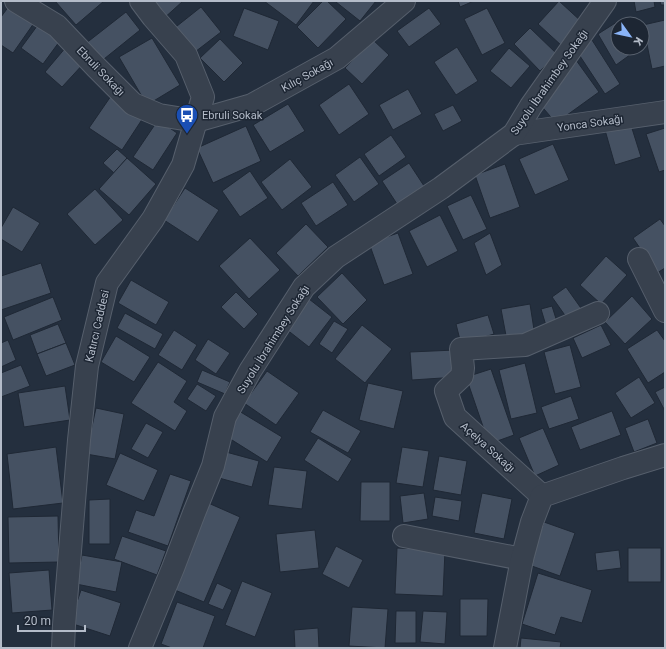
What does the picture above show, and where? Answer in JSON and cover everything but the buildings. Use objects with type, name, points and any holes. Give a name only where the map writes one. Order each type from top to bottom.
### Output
[{"type":"street","name":"Ebruli Sokağı","points":[[16,1],[57,26],[133,104],[159,115],[196,121]]},
{"type":"street","name":"Katırcı Caddesi","points":[[63,648],[79,440],[87,366],[107,283],[153,219],[183,164],[203,97],[186,55],[141,1]]},
{"type":"street","name":"Kılıç Sokağı","points":[[196,121],[252,105],[337,58],[404,1]]},
{"type":"street","name":"Suyolu İbrahimbey Sokağı","points":[[140,648],[213,466],[225,417],[250,371],[304,287],[336,257],[441,188],[514,134],[531,106],[606,1]]},
{"type":"street","name":"Yonca Sokağı","points":[[514,134],[665,112]]},
{"type":"street","points":[[639,259],[665,311]]},
{"type":"street","name":"Açelya Sokağı","points":[[542,496],[455,417],[446,391],[462,376],[463,368],[461,349],[525,346],[598,313]]},
{"type":"street","points":[[505,648],[522,559],[532,522],[542,496],[665,455]]},
{"type":"street","points":[[404,536],[522,559]]},
{"type":"place","name":"Ebruli Sokak","points":[[187,134]]}]
